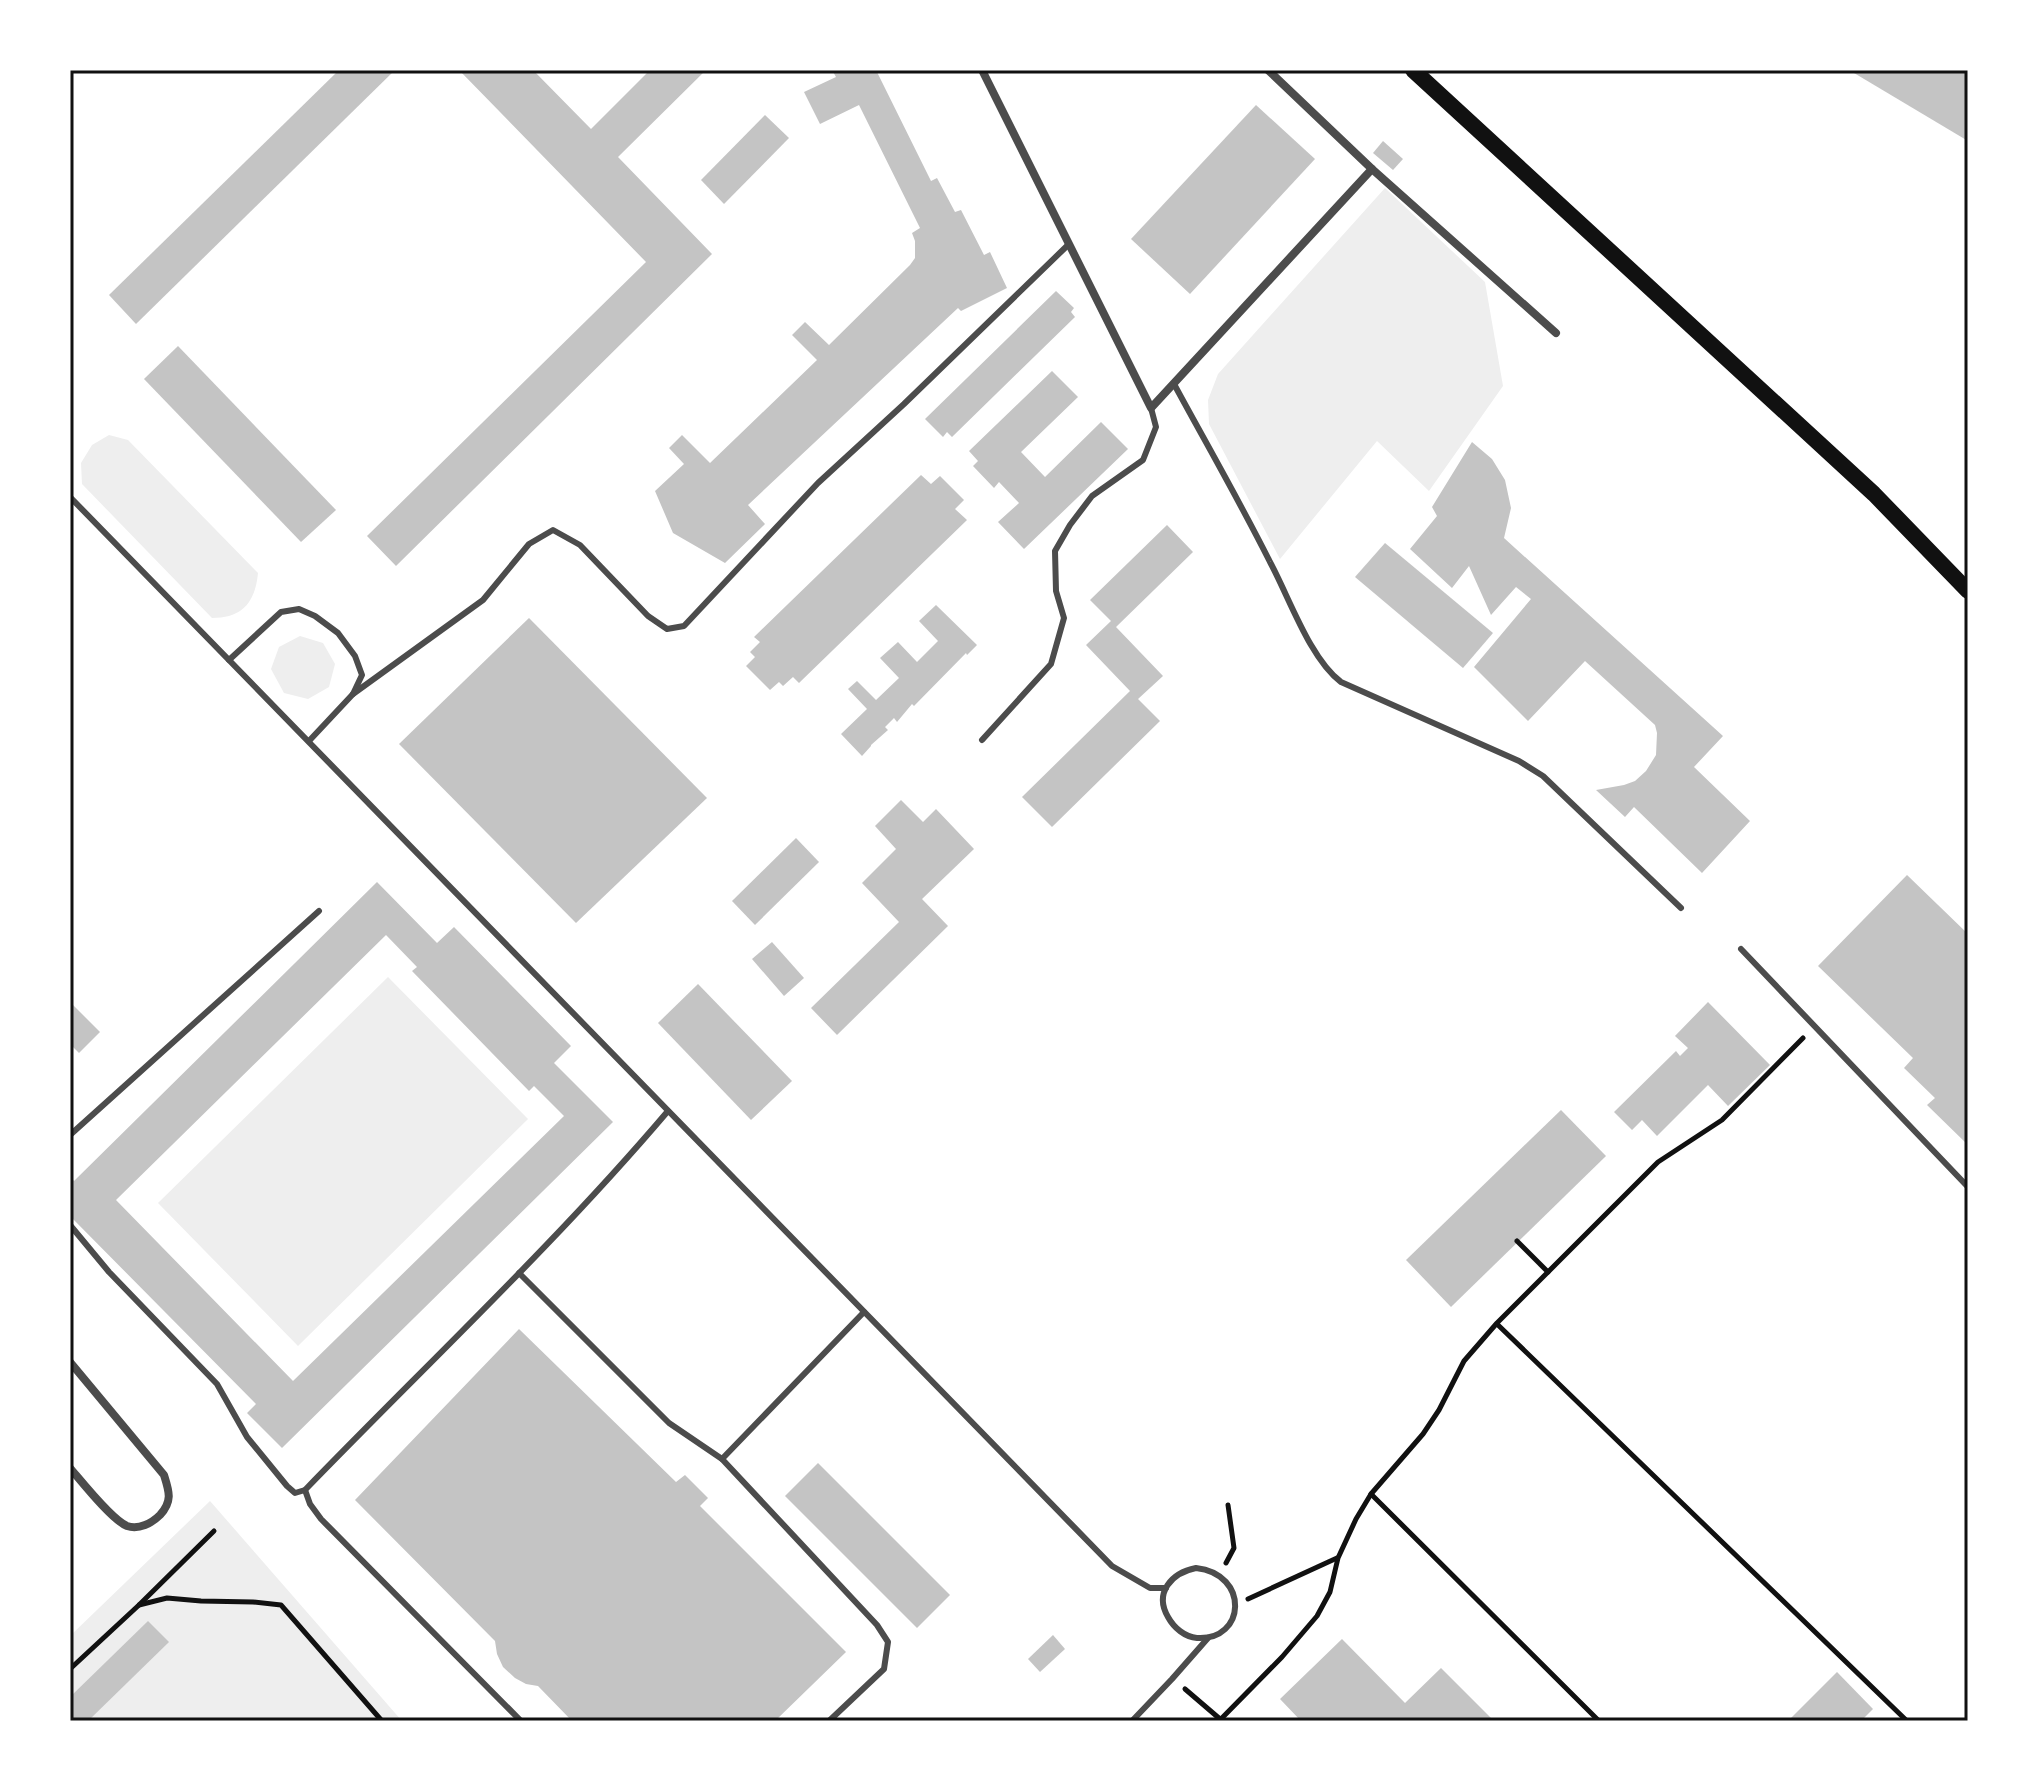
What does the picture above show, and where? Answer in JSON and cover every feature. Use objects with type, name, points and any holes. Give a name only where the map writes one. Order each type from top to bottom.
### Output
[{"type":"main road","points":[[1413,70],[1874,494],[1968,591]]},
{"type":"street","points":[[982,70],[1151,408],[1372,169]]},
{"type":"street","points":[[1268,70],[1372,169],[1556,333]]},
{"type":"street","points":[[70,1362],[164,1475],[169,1491],[168,1506],[157,1519],[140,1527],[128,1526],[117,1520],[70,1468]]},
{"type":"lane","points":[[309,741],[353,694],[483,600],[529,544],[553,530],[580,545],[648,616],[667,629],[684,626],[818,483],[1069,244]]},
{"type":"lane","points":[[1174,384],[1329,674],[1519,761],[1543,776],[1681,908]]},
{"type":"lane","points":[[982,740],[1051,664],[1064,618],[1056,591],[1055,551],[1092,496],[1143,460],[1156,427],[1151,408]]},
{"type":"lane","points":[[70,497],[1112,1566],[1150,1588],[1166,1588]]},
{"type":"lane","points":[[229,660],[281,612],[299,609],[315,616],[338,633],[355,656],[362,675],[353,694]]},
{"type":"lane","points":[[70,1135],[319,911]]},
{"type":"lane","points":[[1741,949],[1968,1187]]},
{"type":"lane","points":[[70,1225],[109,1272],[217,1384],[247,1437],[295,1493],[305,1490],[519,1273],[611,1178],[668,1111]]},
{"type":"lane","points":[[519,1273],[669,1423],[722,1459],[877,1625],[888,1642],[884,1669],[829,1721]]},
{"type":"lane","points":[[722,1459],[864,1312]]},
{"type":"lane","points":[[305,1490],[321,1519],[521,1721]]},
{"type":"lane","points":[[1196,1568],[1209,1569],[1220,1575],[1231,1588],[1236,1604],[1233,1619],[1223,1632],[1208,1638],[1191,1637],[1176,1629],[1166,1615],[1163,1599],[1173,1578],[1183,1570],[1196,1568]]},
{"type":"lane","points":[[1132,1721],[1208,1638]]},
{"type":"path","points":[[1172,1679],[1220,1720],[1282,1657],[1317,1616],[1330,1592],[1338,1558],[1371,1494],[1423,1434],[1464,1361],[1497,1323],[1658,1162],[1722,1120],[1814,1026]]},
{"type":"path","points":[[1517,1241],[1548,1272]]},
{"type":"path","points":[[1497,1323],[1907,1721]]},
{"type":"path","points":[[1371,1494],[1599,1721]]},
{"type":"path","points":[[1220,1575],[1234,1548],[1228,1505]]},
{"type":"path","points":[[70,1669],[214,1531]]},
{"type":"path","points":[[1236,1604],[1338,1558]]},
{"type":"path","points":[[139,1605],[167,1598],[281,1605],[382,1721]]},
{"type":"shaded area","points":[[1385,188],[1485,282],[1503,386],[1429,491],[1377,441],[1280,559],[1209,424],[1208,400],[1218,374]]},
{"type":"shaded area","points":[[109,435],[128,440],[258,573],[254,593],[239,612],[212,618],[82,484],[81,463],[92,445]]},
{"type":"shaded area","points":[[300,636],[323,643],[335,664],[329,687],[308,699],[284,693],[271,669],[279,647]]},
{"type":"shaded area","points":[[388,977],[528,1119],[298,1346],[158,1203]]},
{"type":"shaded area","points":[[210,1501],[402,1721],[70,1721],[70,1636]]},
{"type":"building","points":[[339,70],[395,70],[136,324],[109,295]]},
{"type":"building","points":[[459,70],[533,70],[591,129],[650,70],[706,70],[618,157],[712,254],[396,566],[367,536],[646,262]]},
{"type":"building","points":[[832,70],[876,70],[931,181],[937,178],[955,212],[961,210],[984,255],[990,252],[1007,288],[961,311],[958,308],[748,505],[765,524],[725,563],[673,533],[655,491],[684,464],[669,448],[682,435],[710,463],[817,360],[792,335],[805,322],[829,345],[915,258],[912,233],[920,228],[859,105],[820,124],[804,92],[836,77]]},
{"type":"building","points":[[1849,70],[1968,70],[1968,141]]},
{"type":"building","points":[[1256,105],[1315,159],[1190,294],[1131,239]]},
{"type":"building","points":[[765,115],[789,138],[724,204],[701,180]]},
{"type":"building","points":[[1383,141],[1403,159],[1393,170],[1373,153]]},
{"type":"building","points":[[1056,291],[1074,308],[1071,312],[1075,317],[952,437],[947,432],[943,437],[925,419]]},
{"type":"building","points":[[178,346],[336,510],[301,542],[144,379]]},
{"type":"building","points":[[1052,371],[1078,397],[1021,452],[1045,477],[1101,422],[1128,449],[1024,549],[998,522],[1019,503],[999,482],[994,488],[973,466],[978,461],[969,451]]},
{"type":"building","points":[[1472,442],[1492,459],[1505,480],[1511,508],[1504,538],[1723,736],[1694,767],[1750,821],[1702,873],[1634,807],[1625,817],[1596,790],[1635,781],[1646,771],[1656,755],[1655,725],[1585,661],[1528,721],[1474,667],[1531,599],[1516,587],[1491,615],[1469,566],[1452,588],[1410,549],[1437,516],[1432,507]]},
{"type":"building","points":[[921,475],[931,484],[940,476],[964,500],[955,509],[967,520],[799,683],[793,677],[783,686],[779,682],[770,690],[746,666],[755,657],[750,652],[760,642],[754,637]]},
{"type":"building","points":[[1167,525],[1193,552],[1116,627],[1163,676],[1138,699],[1160,721],[1052,827],[1022,797],[1130,691],[1086,645],[1111,621],[1090,600]]},
{"type":"building","points":[[1385,543],[1493,633],[1463,668],[1355,577]]},
{"type":"building","points":[[936,605],[977,645],[914,706],[912,704],[897,722],[894,718],[885,727],[888,730],[862,756],[841,734],[867,709],[848,689],[857,681],[876,700],[899,678],[880,658],[898,642],[917,662],[938,641],[919,621]]},
{"type":"building","points":[[529,618],[707,798],[576,923],[399,744]]},
{"type":"building","points":[[901,800],[923,822],[936,809],[974,849],[922,899],[948,926],[837,1035],[811,1008],[899,922],[862,883],[896,849],[875,826]]},
{"type":"building","points":[[796,838],[819,862],[755,925],[732,901]]},
{"type":"building","points":[[1907,875],[1968,934],[1968,1145],[1927,1105],[1935,1098],[1904,1068],[1913,1058],[1818,966]]},
{"type":"building","points":[[377,882],[437,943],[454,927],[571,1046],[554,1063],[613,1122],[282,1448],[247,1413],[256,1404],[70,1216],[70,1176],[74,1181]],"holes":[[[386,935],[417,967],[412,971],[529,1091],[534,1086],[564,1116],[293,1381],[116,1200]]]},
{"type":"building","points":[[772,942],[804,978],[784,996],[752,959]]},
{"type":"building","points":[[698,984],[792,1081],[751,1120],[658,1023]]},
{"type":"building","points":[[70,1002],[100,1032],[79,1053],[70,1044]]},
{"type":"building","points":[[1708,1002],[1770,1065],[1728,1106],[1708,1085],[1657,1136],[1642,1120],[1632,1130],[1614,1112],[1676,1051],[1680,1056],[1688,1048],[1675,1036]]},
{"type":"building","points":[[1561,1110],[1606,1156],[1451,1307],[1406,1260]]},
{"type":"building","points":[[519,1329],[676,1482],[685,1475],[708,1498],[700,1506],[846,1652],[775,1721],[572,1721],[538,1686],[526,1684],[503,1667],[495,1641],[355,1500]]},
{"type":"building","points":[[818,1463],[950,1595],[917,1628],[785,1496]]},
{"type":"building","points":[[148,1621],[169,1642],[88,1721],[70,1721],[70,1697]]},
{"type":"building","points":[[1053,1635],[1065,1649],[1040,1672],[1028,1659]]},
{"type":"building","points":[[1342,1639],[1405,1703],[1441,1668],[1494,1721],[1301,1721],[1280,1699]]},
{"type":"building","points":[[1837,1672],[1873,1709],[1861,1721],[1788,1721]]}]
